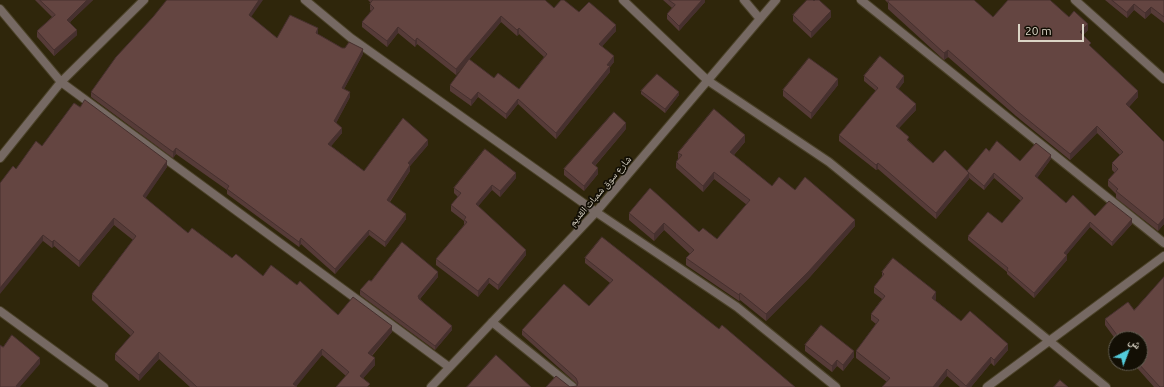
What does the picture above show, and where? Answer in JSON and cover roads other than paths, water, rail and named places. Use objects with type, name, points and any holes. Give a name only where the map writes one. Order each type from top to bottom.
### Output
[{"type":"street","points":[[0,158],[61,82],[144,0]]},
{"type":"street","points":[[304,0],[351,38],[596,212],[737,307],[836,387]]},
{"type":"street","points":[[624,0],[707,80],[829,162],[1106,387]]},
{"type":"street","points":[[744,0],[760,19]]},
{"type":"street","name":"شارع سوق شمبات القديم","points":[[430,387],[596,212],[776,0]]},
{"type":"street","points":[[861,0],[1164,243]]},
{"type":"street","points":[[1075,0],[1164,79]]},
{"type":"street","points":[[0,9],[61,82],[448,367]]},
{"type":"street","points":[[987,387],[1164,256]]},
{"type":"street","points":[[0,311],[104,387]]},
{"type":"street","points":[[492,322],[574,387]]}]
